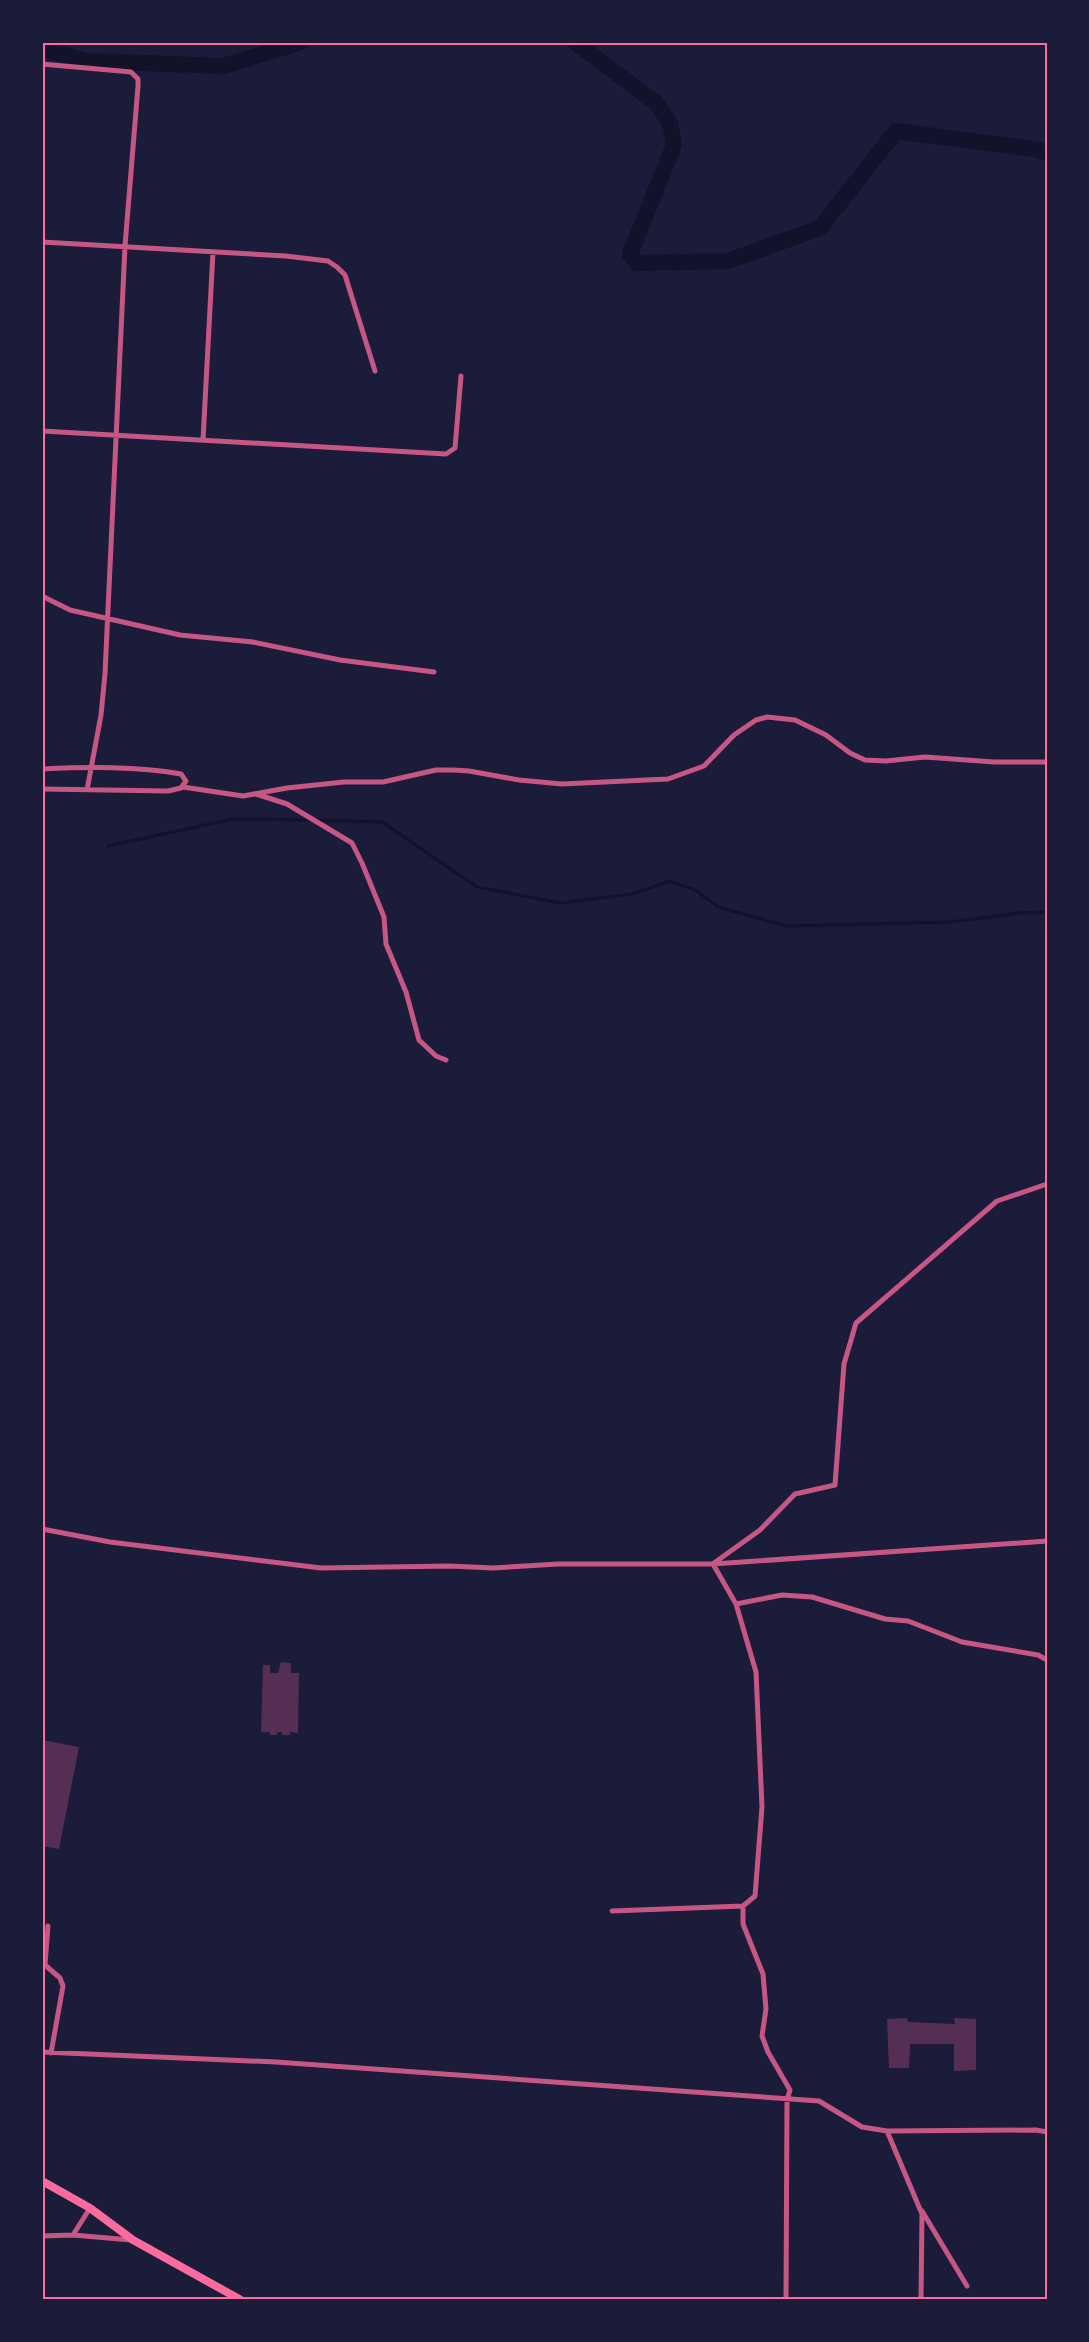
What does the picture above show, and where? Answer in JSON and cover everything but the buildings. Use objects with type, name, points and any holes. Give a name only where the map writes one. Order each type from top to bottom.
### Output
[{"type":"main road","points":[[42,2181],[90,2208],[133,2240],[242,2300]]},
{"type":"street","points":[[42,64],[131,72],[138,79],[125,246],[108,618],[101,715],[87,790]]},
{"type":"street","points":[[42,242],[286,256],[328,261],[345,275],[375,371]]},
{"type":"street","points":[[203,440],[213,252]]},
{"type":"street","points":[[42,431],[446,454],[456,448],[461,376]]},
{"type":"street","points":[[42,596],[70,610],[180,635],[253,642],[340,660],[434,672]]},
{"type":"street","points":[[42,789],[168,791],[183,787],[243,796],[344,782],[383,782],[436,770],[469,771],[519,780],[562,784],[668,779],[704,766],[734,735],[756,720],[767,717],[795,720],[826,735],[850,753],[865,760],[925,758],[1047,762]]},
{"type":"street","points":[[42,769],[93,767],[181,774],[186,781],[183,787]]},
{"type":"street","points":[[254,794],[287,804],[352,843],[384,917],[386,945],[406,992],[419,1041],[436,1056],[446,1060]]},
{"type":"street","points":[[713,1564],[760,1530],[795,1494],[835,1485],[844,1364],[856,1323],[997,1201],[1047,1184]]},
{"type":"street","points":[[42,1529],[129,1544],[321,1568],[713,1564],[1047,1541]]},
{"type":"street","points":[[612,1911],[743,1906],[755,1896],[762,1807],[756,1672],[736,1604],[713,1564]]},
{"type":"street","points":[[736,1604],[782,1595],[812,1597],[885,1619],[909,1621],[962,1642],[1038,1655],[1047,1660]]},
{"type":"street","points":[[743,1906],[743,1924],[763,1974],[765,2009],[762,2036],[768,2052],[790,2090],[787,2100],[786,2300]]},
{"type":"street","points":[[48,1926],[45,1965],[60,1978],[63,1986],[51,2053]]},
{"type":"street","points":[[42,2052],[276,2062],[819,2101],[862,2127],[887,2131],[1036,2130],[1047,2132]]},
{"type":"street","points":[[887,2131],[920,2207],[967,2286]]},
{"type":"street","points":[[920,2207],[921,2300]]},
{"type":"street","points":[[73,2235],[90,2208]]},
{"type":"street","points":[[42,2236],[73,2235],[133,2240]]},
{"type":"waterway","points":[[42,49],[86,61],[224,66],[301,42]]},
{"type":"waterway","points":[[575,42],[656,103],[670,123],[674,145],[630,254],[637,263],[728,261],[820,228],[896,131],[1033,149],[1047,153]]},
{"type":"waterway","points":[[108,846],[233,819],[310,820]]},
{"type":"waterway","points":[[317,820],[382,822],[477,887],[561,903],[632,894],[670,881],[697,891],[718,907],[787,926],[950,922],[1047,912]]}]
